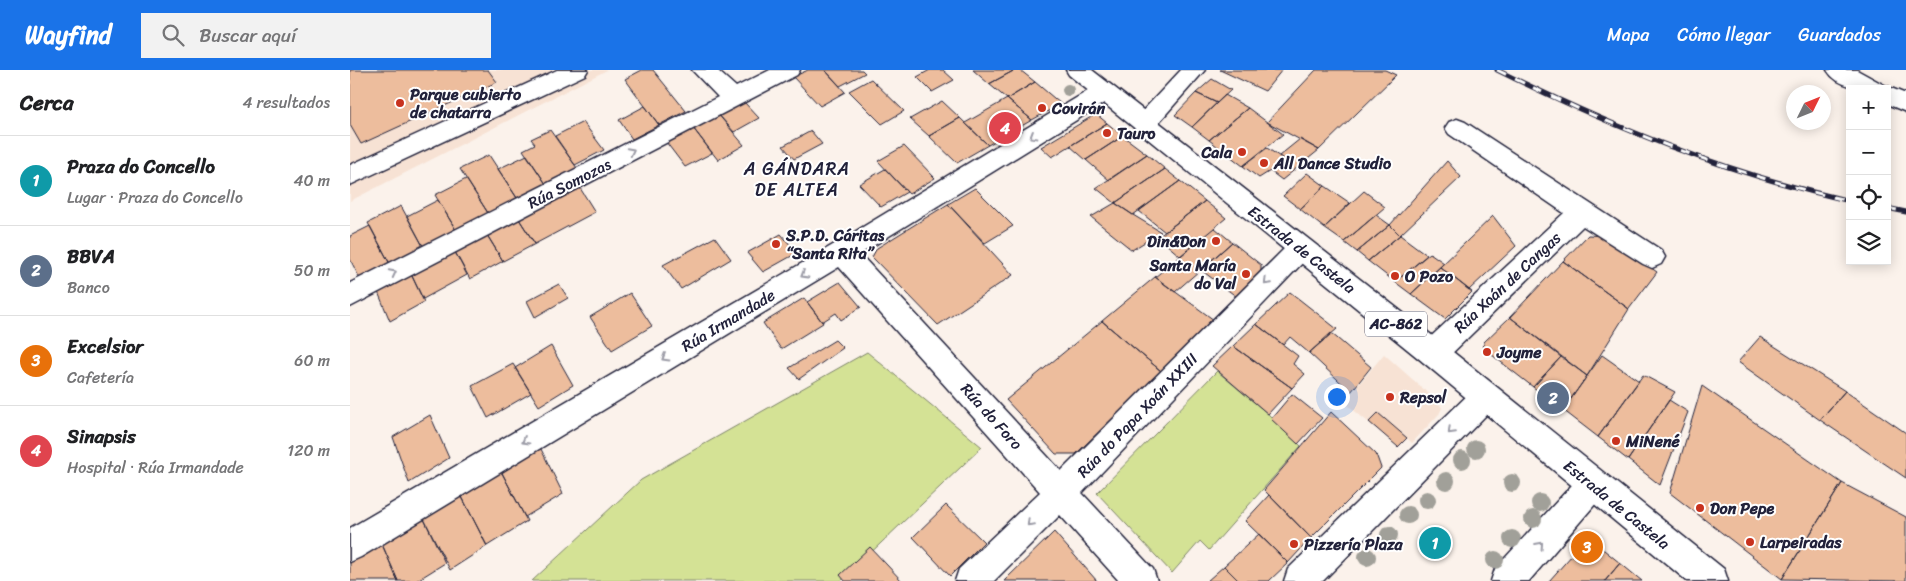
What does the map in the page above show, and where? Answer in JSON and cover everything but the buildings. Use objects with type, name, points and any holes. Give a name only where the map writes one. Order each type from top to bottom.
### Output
[{"type":"street","points":[[350,176],[577,70]]},
{"type":"street","points":[[703,70],[733,98]]},
{"type":"street","name":"Rúa Somozas","points":[[350,296],[789,70]]},
{"type":"street","name":"Estrada de Castela","points":[[1077,70],[1433,353],[1712,581]]},
{"type":"street","points":[[1144,124],[1194,70]]},
{"type":"street","points":[[1838,70],[1868,85]]},
{"type":"street","name":"Rúa Irmandade","points":[[350,546],[842,252],[1104,92]]},
{"type":"street","points":[[1891,96],[1906,104]]},
{"type":"street","points":[[1457,128],[1652,257]]},
{"type":"street","name":"Rúa Xoán de Cangas","points":[[1433,353],[1582,212]]},
{"type":"street","name":"Rúa do Papa Xoán XXIII","points":[[971,581],[1301,248]]},
{"type":"street","name":"Rúa do Foro","points":[[842,252],[1141,581]]},
{"type":"street","points":[[1303,580],[1485,397]]},
{"type":"street","points":[[1507,581],[1593,484]]},
{"type":"shaded area","points":[[350,70],[607,70],[350,201]]},
{"type":"shaded area","name":"Repsol","points":[[1384,354],[1438,402],[1442,408],[1439,414],[1412,443],[1407,438],[1398,447],[1344,402]]},
{"type":"green space","points":[[867,352],[982,447],[841,581],[532,581],[641,480]]},
{"type":"green space","points":[[1217,371],[1268,414],[1301,446],[1209,550],[1200,541],[1172,573],[1097,493]]},
{"type":"railway","points":[[1497,70],[1584,111],[1670,146],[1758,176],[1846,200]]},
{"type":"railway","points":[[1891,209],[1906,212]]},
{"type":"place","name":"Parque cubierto de chatarra","points":[[400,103]]},
{"type":"place","name":"Covirán","points":[[1042,108]]},
{"type":"place","name":"Sinapsis","points":[[1005,128]]},
{"type":"place","name":"Tauro","points":[[1107,133]]},
{"type":"place","name":"Cala","points":[[1242,152]]},
{"type":"place","name":"All Dance Studio","points":[[1264,163]]},
{"type":"place","name":"Din&Don","points":[[1216,241]]},
{"type":"place","name":"S.P.D. Cáritas “Santa Rita”","points":[[776,244]]},
{"type":"place","name":"Santa María do Val","points":[[1246,274]]},
{"type":"place","name":"O Pozo","points":[[1395,276]]},
{"type":"place","name":"Joyme","points":[[1487,352]]},
{"type":"place","name":"Repsol","points":[[1390,397]]},
{"type":"place","name":"BBVA","points":[[1553,398]]},
{"type":"place","name":"MiNené","points":[[1616,441]]},
{"type":"place","name":"Don Pepe","points":[[1700,508]]},
{"type":"place","name":"Larpeiradas","points":[[1750,542]]},
{"type":"place","name":"Praza do Concello","points":[[1435,543]]},
{"type":"place","name":"Pizzería Plaza","points":[[1294,544]]},
{"type":"place","name":"Excelsior","points":[[1587,547]]},
{"type":"district","name":"A GÁNDARA DE ALTEA","points":[[797,179]]}]
